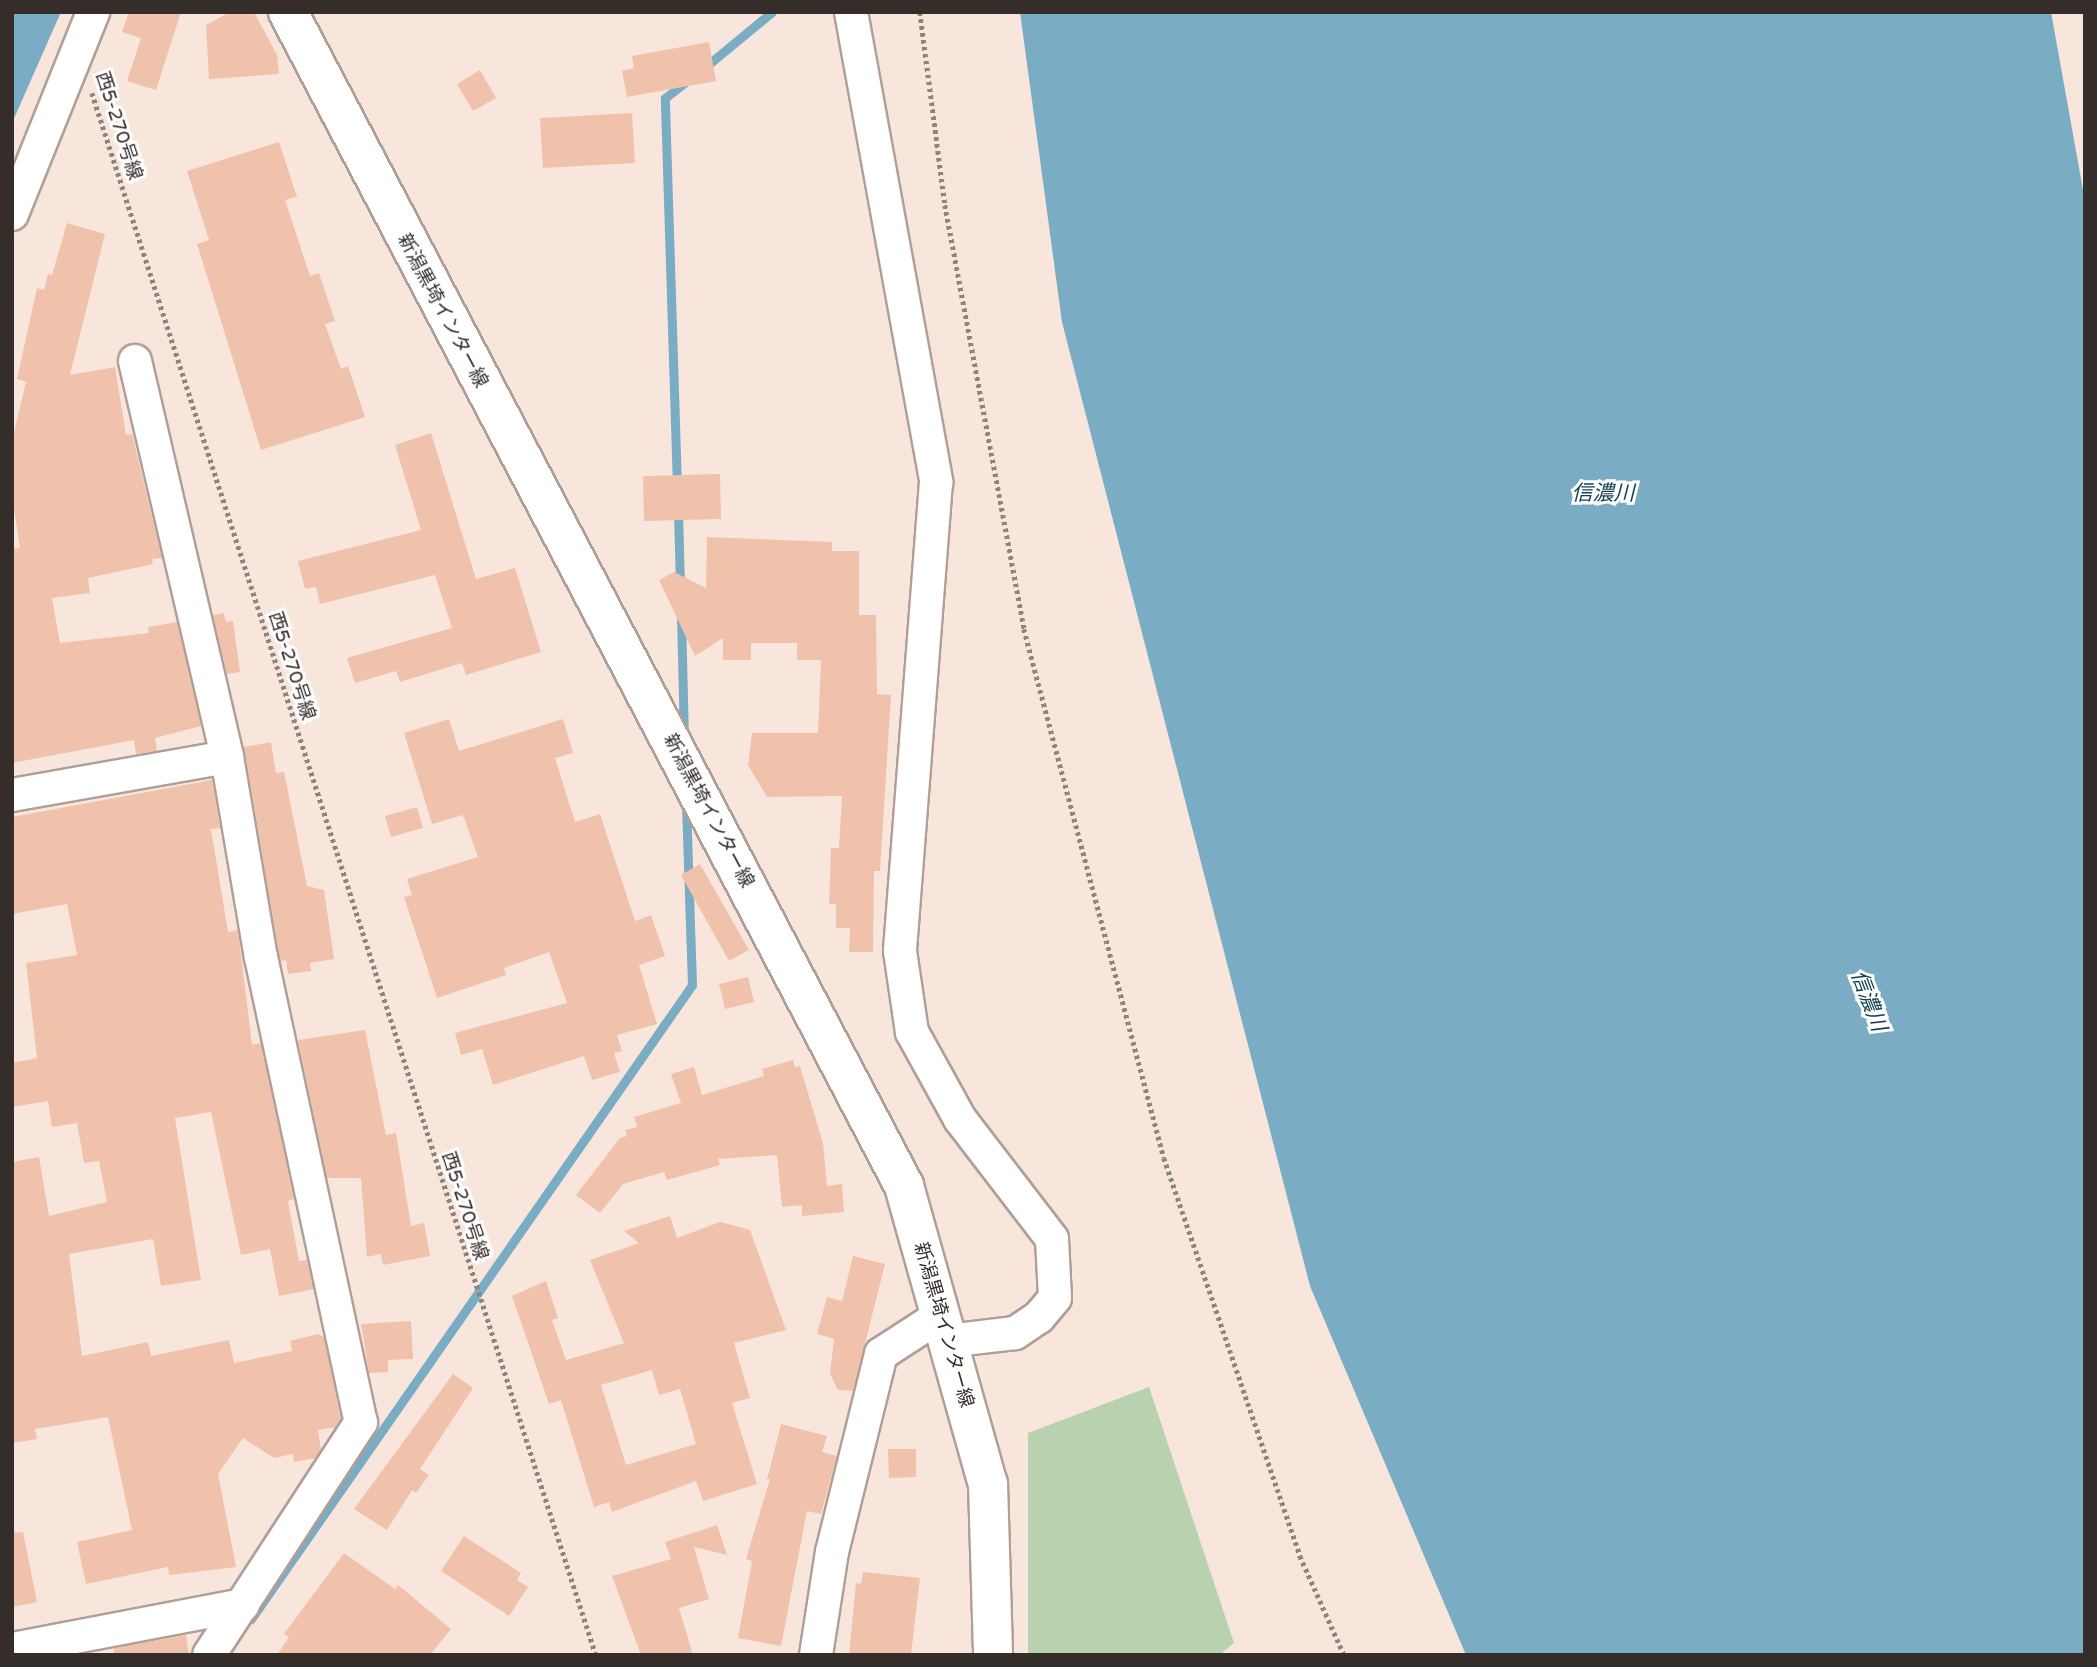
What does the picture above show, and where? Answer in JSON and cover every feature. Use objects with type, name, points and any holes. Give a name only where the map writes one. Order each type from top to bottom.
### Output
[{"type":"main road","name":"新潟黒埼インター線","points":[[288,12],[904,1186],[988,1484],[993,1655]]},
{"type":"street","points":[[12,214],[93,12]]},
{"type":"street","points":[[816,1655],[832,1552],[881,1354],[944,1328],[1015,1333],[1039,1317],[1055,1298],[1052,1239],[960,1119],[912,1032],[900,951],[936,482],[851,12]]},
{"type":"street","points":[[135,362],[227,757],[261,957],[361,1422],[209,1655]]},
{"type":"street","points":[[12,795],[227,757]]},
{"type":"street","points":[[12,1649],[243,1605]]},
{"type":"path","points":[[920,12],[945,205],[1024,629],[1164,1158],[1300,1556],[1344,1655]]},
{"type":"path","name":"西5-270号線","points":[[78,47],[486,1320],[597,1655]]},
{"type":"green space","points":[[1149,1387],[1234,1643],[1219,1655],[1028,1655],[1028,1433]]},
{"type":"water","points":[[12,12],[61,12],[12,123]]},
{"type":"water","name":"信濃川","points":[[1020,12],[2051,12],[2085,201],[2085,1655],[1466,1655],[1310,1286],[1062,322]]},
{"type":"building","points":[[129,12],[181,12],[156,90],[127,81],[141,38],[122,32]]},
{"type":"building","points":[[230,12],[254,12],[277,55],[279,74],[209,79],[206,25]]},
{"type":"building","points":[[709,42],[716,81],[627,97],[622,71],[634,68],[632,56]]},
{"type":"building","points":[[480,70],[496,98],[473,111],[457,84]]},
{"type":"building","points":[[632,113],[635,163],[543,168],[540,118]]},
{"type":"building","points":[[279,142],[297,197],[285,200],[310,276],[319,273],[335,321],[325,324],[341,369],[348,366],[365,417],[261,450],[197,244],[209,240],[187,171]]},
{"type":"building","points":[[67,223],[105,234],[70,375],[115,367],[126,435],[132,434],[162,558],[152,559],[153,564],[88,578],[90,593],[52,598],[60,643],[149,633],[148,627],[177,622],[201,726],[155,738],[157,751],[136,754],[134,740],[12,763],[12,549],[20,548],[12,495],[12,441],[26,382],[17,379],[37,288],[44,290],[48,274],[52,275]]},
{"type":"building","points":[[431,433],[476,579],[515,568],[541,652],[466,675],[462,663],[400,682],[396,671],[355,683],[347,658],[452,628],[435,575],[320,604],[316,587],[305,589],[298,561],[421,530],[395,445]]},
{"type":"building","points":[[720,474],[721,519],[644,521],[643,476]]},
{"type":"building","points":[[707,537],[832,542],[832,551],[859,551],[859,615],[876,615],[877,694],[891,695],[880,871],[874,871],[873,952],[849,952],[850,928],[836,928],[836,904],[829,904],[831,848],[839,848],[842,796],[767,797],[748,765],[752,733],[818,733],[821,660],[797,660],[797,643],[751,643],[751,660],[723,660],[723,638],[695,656],[659,580],[674,572],[706,588]]},
{"type":"building","points":[[224,613],[226,622],[233,621],[240,672],[227,674],[213,615]]},
{"type":"building","points":[[449,719],[459,751],[563,719],[573,753],[555,758],[575,822],[600,814],[635,921],[651,915],[665,956],[639,965],[657,1024],[617,1035],[622,1051],[614,1053],[620,1072],[592,1080],[584,1056],[493,1085],[482,1049],[461,1055],[455,1033],[567,1003],[549,952],[504,968],[506,975],[437,998],[404,897],[412,895],[407,879],[478,857],[463,815],[432,824],[404,733]]},
{"type":"building","points":[[271,742],[276,773],[284,772],[307,886],[324,890],[334,959],[310,963],[311,971],[288,974],[286,960],[281,961],[279,954],[244,747]]},
{"type":"building","points":[[212,780],[220,828],[211,829],[228,932],[238,930],[252,1045],[261,1043],[294,1199],[288,1201],[299,1261],[307,1260],[314,1289],[279,1296],[270,1249],[241,1255],[211,1112],[175,1118],[201,1280],[161,1286],[153,1239],[69,1254],[82,1356],[148,1342],[151,1356],[229,1340],[234,1363],[292,1351],[290,1341],[318,1334],[324,1337],[341,1419],[336,1427],[318,1430],[321,1450],[316,1458],[294,1462],[293,1454],[274,1458],[243,1438],[218,1474],[236,1567],[169,1575],[168,1567],[86,1584],[77,1542],[132,1530],[108,1417],[35,1429],[37,1439],[12,1443],[12,1162],[39,1157],[49,1216],[107,1202],[99,1161],[84,1163],[77,1123],[52,1127],[48,1101],[12,1107],[12,1063],[37,1058],[26,963],[77,955],[67,904],[12,914],[12,817]]},
{"type":"building","points":[[417,807],[423,828],[391,837],[385,816]]},
{"type":"building","points":[[700,864],[749,950],[729,961],[681,875]]},
{"type":"building","points":[[748,977],[754,1002],[725,1009],[719,984]]},
{"type":"building","points":[[365,1030],[386,1135],[396,1133],[411,1226],[424,1223],[430,1256],[383,1265],[381,1254],[367,1257],[361,1178],[327,1178],[298,1040]]},
{"type":"building","points":[[793,1060],[795,1067],[800,1066],[823,1143],[827,1186],[842,1184],[844,1212],[802,1216],[802,1205],[782,1207],[777,1155],[718,1159],[720,1165],[667,1180],[664,1172],[623,1184],[600,1213],[576,1195],[620,1138],[627,1136],[625,1130],[637,1127],[634,1117],[681,1103],[671,1074],[694,1067],[702,1095],[764,1076],[762,1069]]},
{"type":"building","points":[[670,1216],[677,1238],[720,1222],[750,1230],[786,1330],[734,1343],[750,1398],[732,1403],[757,1484],[703,1501],[696,1481],[612,1512],[609,1502],[594,1507],[561,1400],[549,1404],[512,1296],[546,1281],[558,1318],[552,1320],[566,1360],[624,1343],[590,1260],[639,1243],[624,1231]],"holes":[[[652,1370],[659,1395],[680,1389],[696,1444],[626,1465],[601,1385]]]},
{"type":"building","points":[[853,1256],[885,1264],[853,1391],[838,1390],[830,1374],[834,1339],[817,1334],[827,1297],[842,1301]]},
{"type":"building","points":[[411,1321],[413,1359],[388,1360],[388,1372],[369,1373],[361,1324]]},
{"type":"building","points":[[453,1374],[473,1388],[420,1469],[429,1475],[416,1493],[412,1490],[387,1530],[354,1509]]},
{"type":"building","points":[[781,1424],[827,1436],[822,1452],[837,1456],[821,1514],[807,1511],[781,1646],[738,1638],[752,1561],[746,1559],[770,1479],[767,1480]]},
{"type":"building","points":[[888,1449],[916,1449],[916,1477],[889,1478]]},
{"type":"building","points":[[717,1525],[727,1555],[694,1547],[709,1599],[679,1608],[693,1655],[641,1655],[612,1576],[671,1559],[665,1542]]},
{"type":"building","points":[[23,1532],[37,1602],[12,1607],[12,1533]]},
{"type":"building","points":[[464,1536],[521,1573],[517,1580],[528,1587],[509,1616],[441,1571]]},
{"type":"building","points":[[344,1553],[395,1589],[398,1585],[451,1629],[430,1655],[277,1655],[289,1637],[284,1634]]},
{"type":"building","points":[[863,1572],[920,1578],[911,1655],[849,1655],[856,1583],[861,1584]]},
{"type":"building","points":[[186,1635],[189,1655],[114,1655],[114,1648]]},
{"type":"waterway","points":[[704,68],[772,12]]},
{"type":"waterway","points":[[677,487],[665,98],[687,81]]},
{"type":"waterway","points":[[678,511],[680,585]]},
{"type":"waterway","points":[[681,616],[684,735]]},
{"type":"waterway","points":[[251,1619],[692,985],[686,802]]}]
